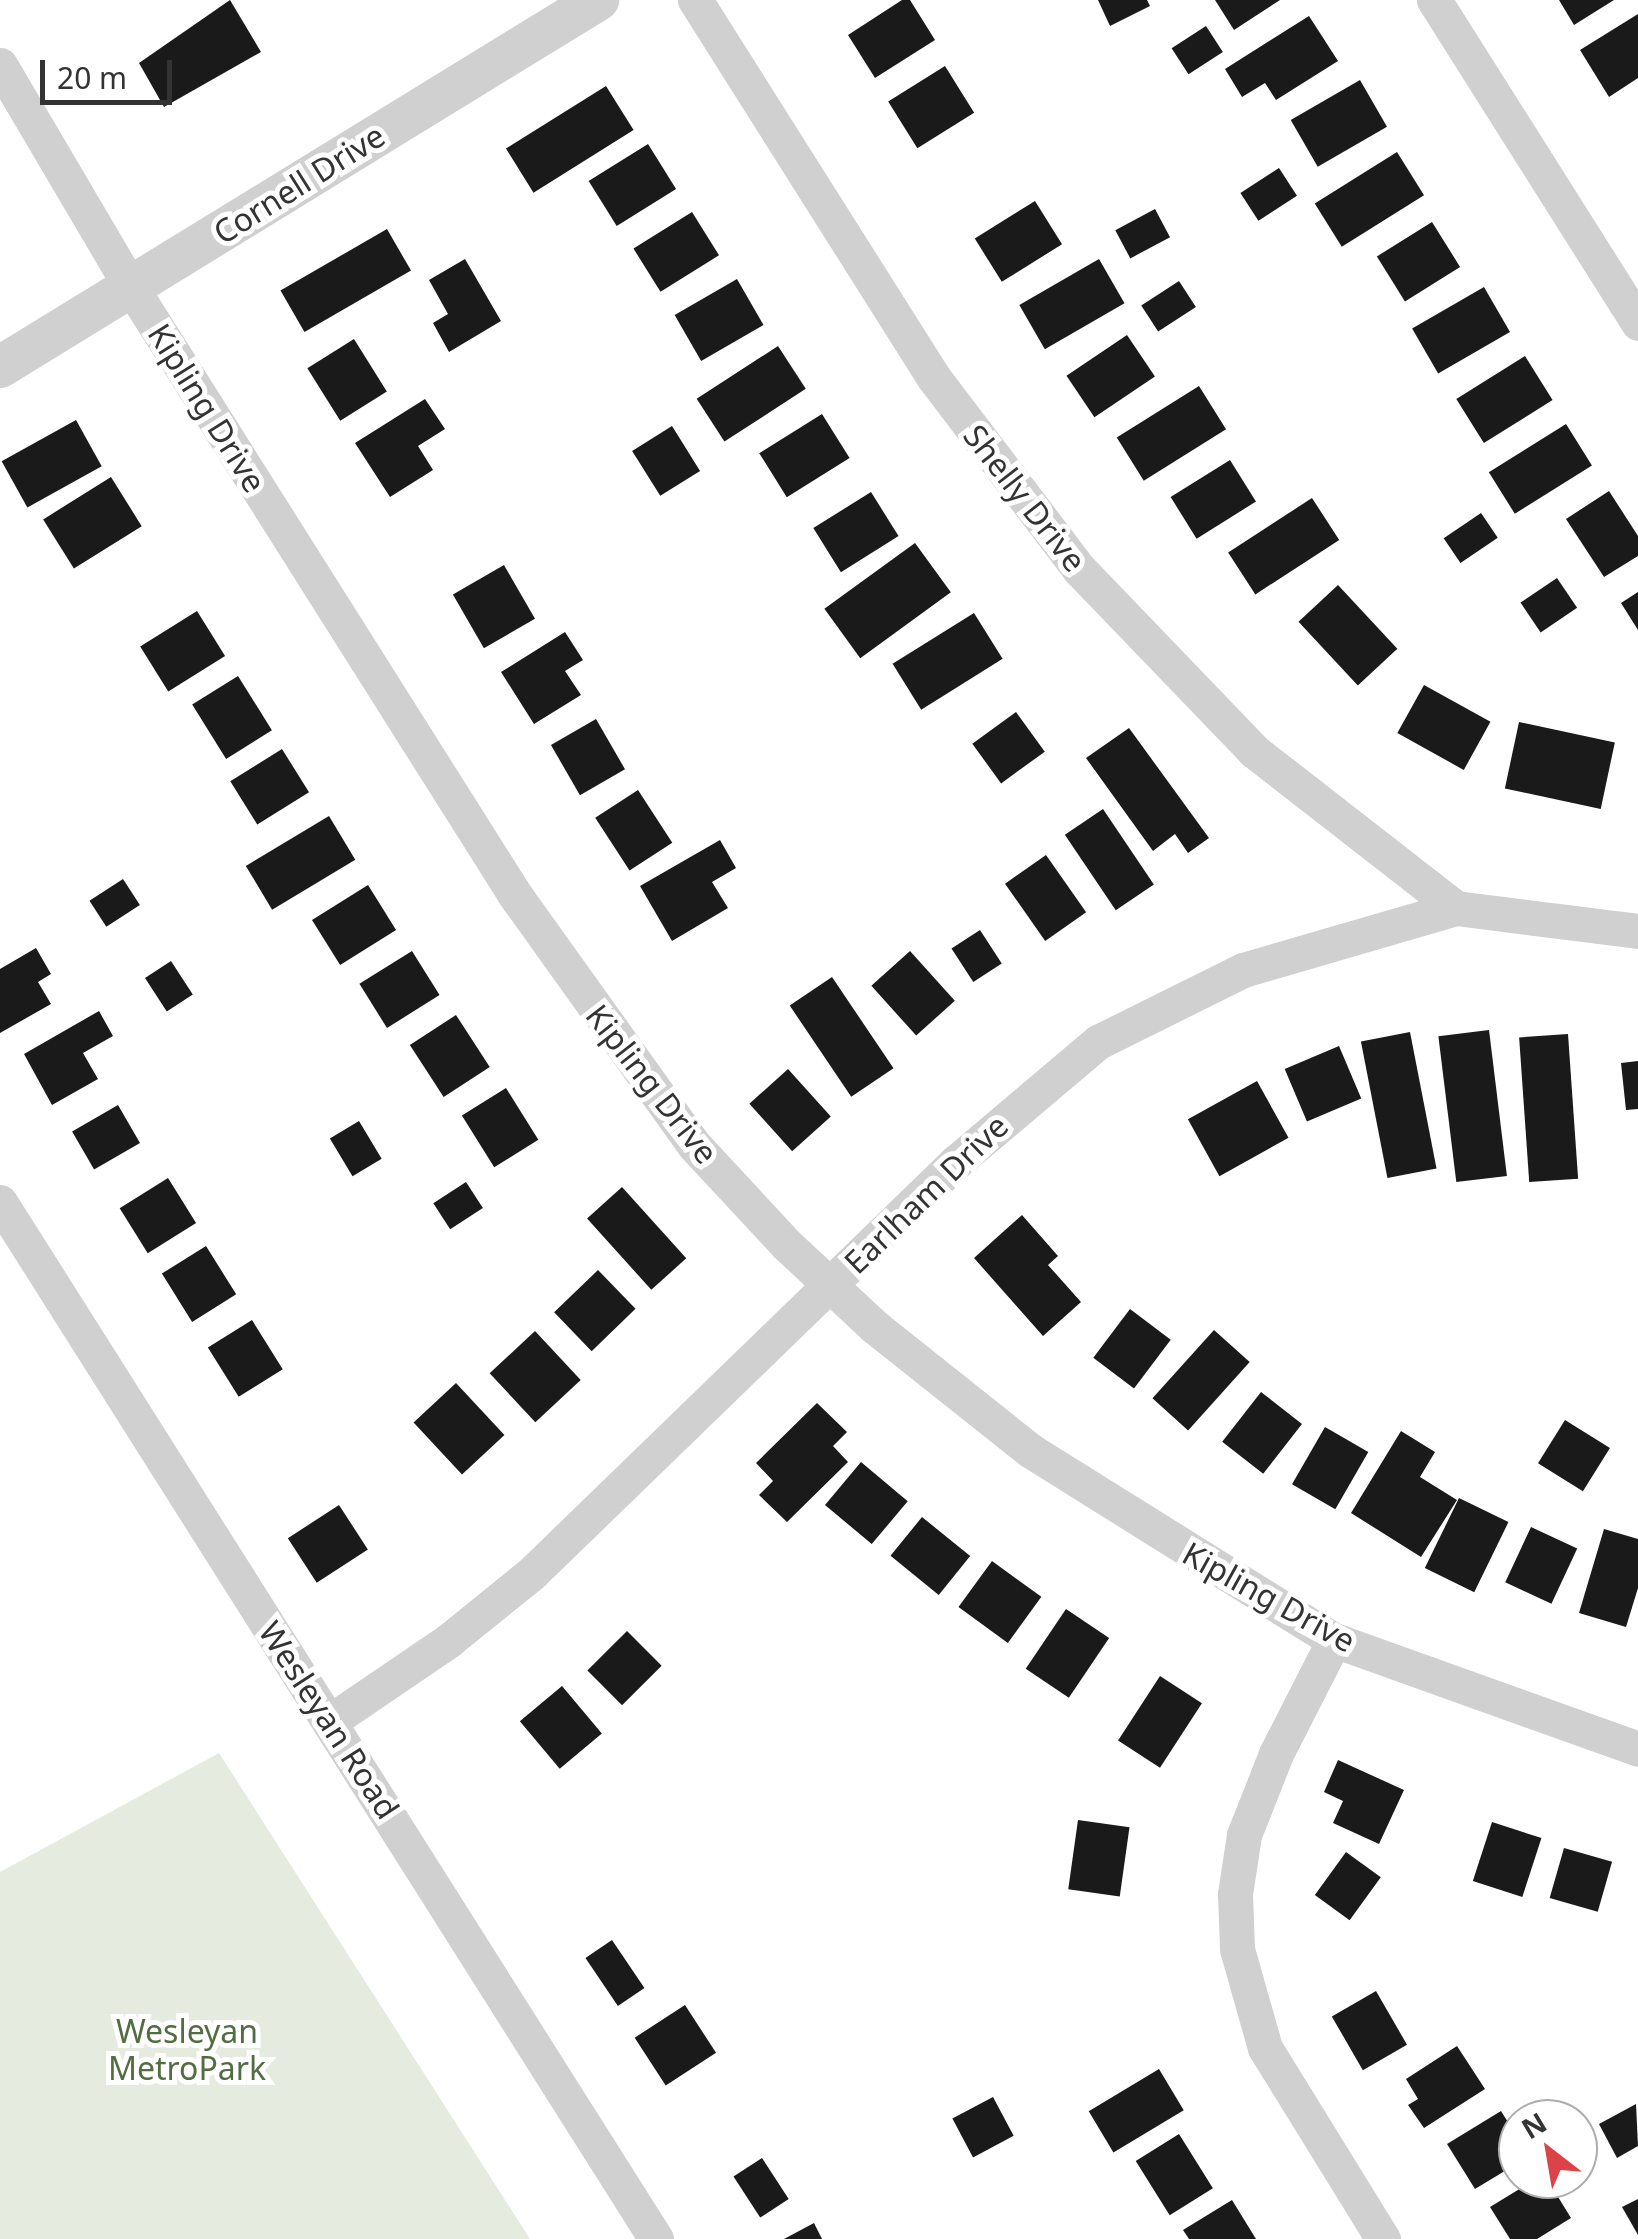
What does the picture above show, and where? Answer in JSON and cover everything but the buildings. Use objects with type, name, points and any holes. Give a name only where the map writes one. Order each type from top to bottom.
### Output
[{"type":"street","name":"Cornell Drive","points":[[0,366],[598,0]]},
{"type":"street","name":"Shelly Drive","points":[[695,0],[934,378],[1080,570],[1254,751],[1456,908]]},
{"type":"street","points":[[1434,0],[1638,323]]},
{"type":"street","name":"Kipling Drive","points":[[0,65],[131,287],[515,895],[616,1042],[694,1144],[787,1246],[888,1339],[1032,1450],[1334,1640],[1638,1748]]},
{"type":"street","name":"Earlham Drive","points":[[330,1722],[448,1641],[532,1573],[956,1162],[1098,1042],[1242,970],[1456,908],[1638,931]]},
{"type":"street","name":"Wesleyan Road","points":[[0,1202],[656,2239]]},
{"type":"street","points":[[1334,1640],[1276,1754],[1244,1835],[1235,1894],[1237,1949],[1265,2048],[1383,2239]]},
{"type":"green space","name":"Wesleyan MetroPark","points":[[219,1753],[530,2239],[0,2239],[0,1872]]}]
